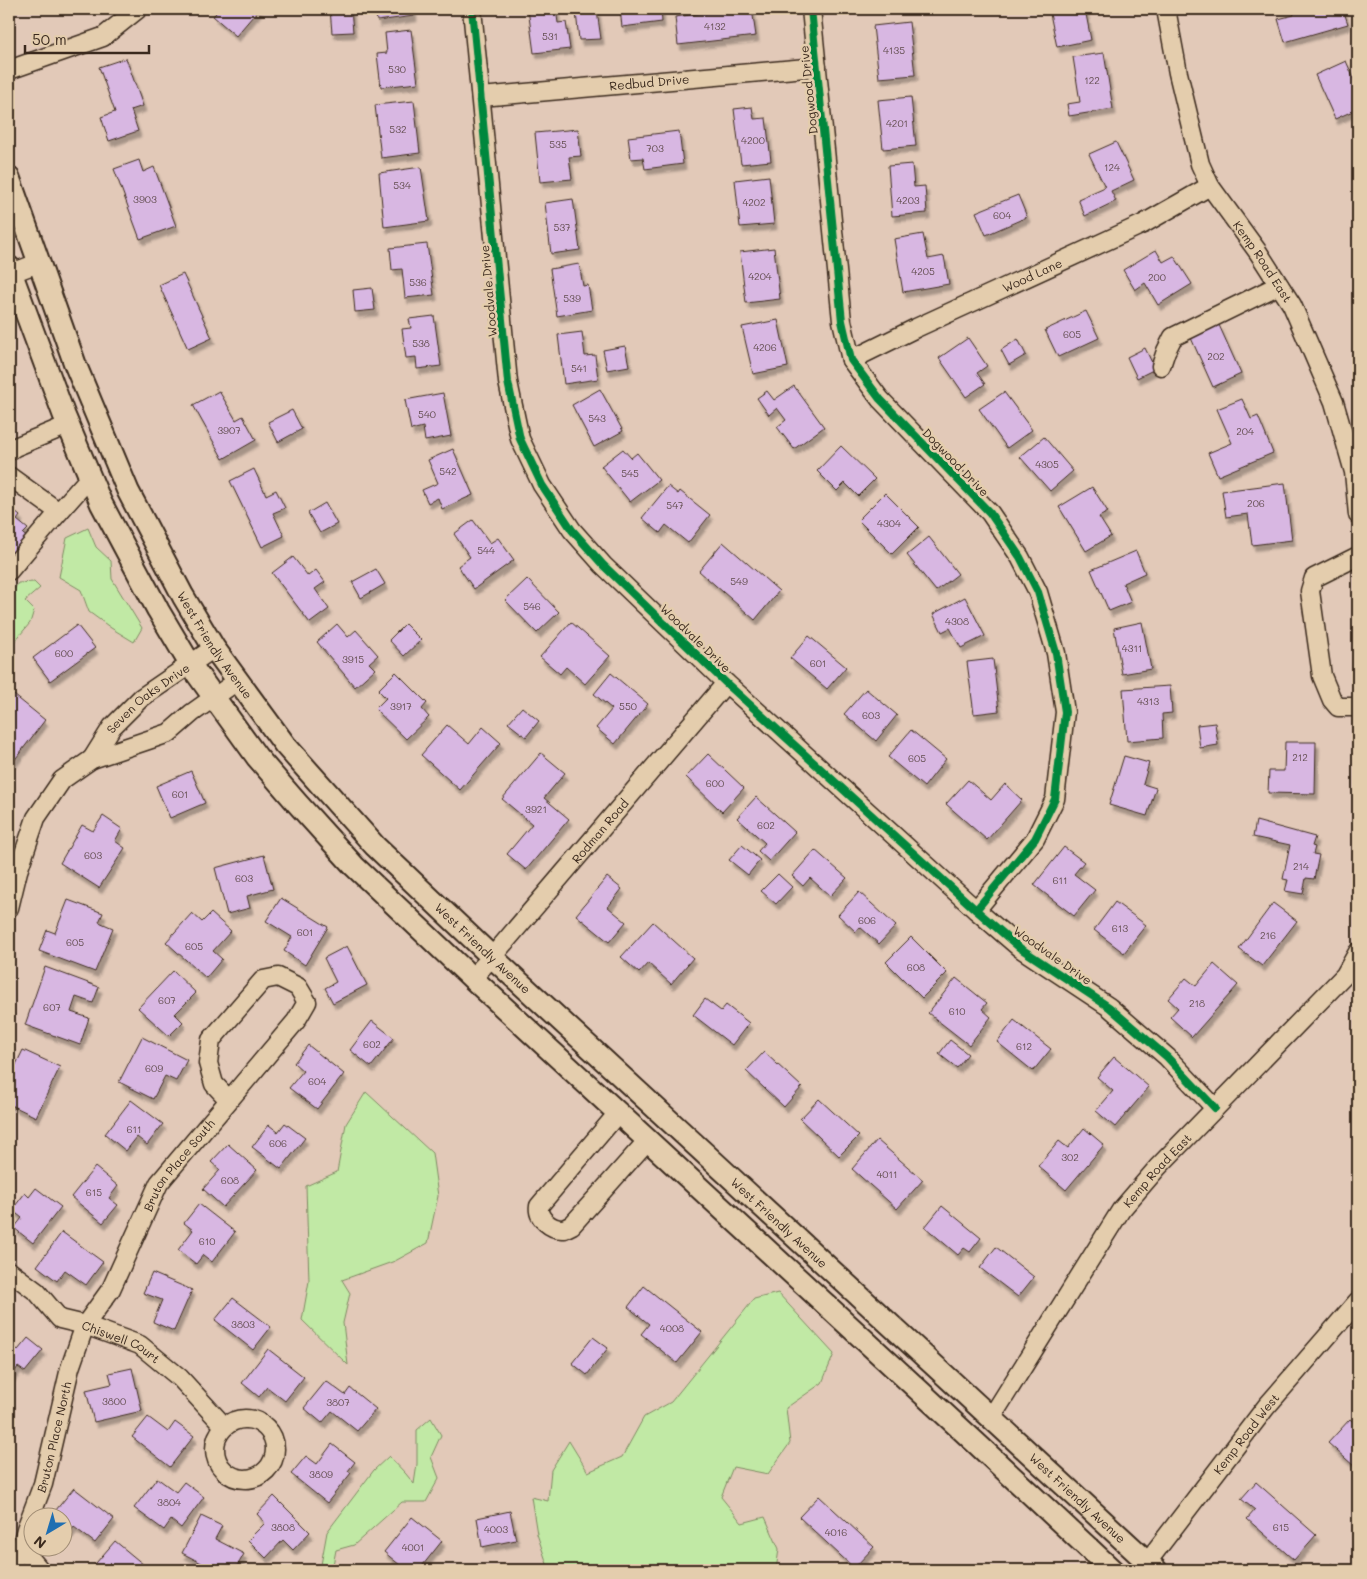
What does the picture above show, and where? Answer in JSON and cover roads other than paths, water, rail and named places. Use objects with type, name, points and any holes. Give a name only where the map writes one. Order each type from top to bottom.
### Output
[{"type":"main road","name":"West Friendly Avenue","points":[[9,178],[75,364],[128,491],[183,596],[214,648],[286,745],[375,846],[492,957],[991,1418],[1148,1568]]},
{"type":"main road","points":[[9,271],[68,425],[101,503],[158,610],[190,664],[257,757],[354,866],[472,978],[1112,1570]]},
{"type":"street","points":[[9,70],[103,36],[138,9]]},
{"type":"street","name":"Woodvale Drive","points":[[472,9],[508,382],[520,439],[542,485],[572,530],[603,565],[726,683],[976,910],[1020,948],[1109,1007],[1167,1057],[1215,1108]]},
{"type":"street","name":"Dogwood Drive","points":[[811,9],[842,321],[851,360],[880,399],[990,513],[1020,557],[1038,592],[1056,653],[1065,712],[1055,800],[1036,840],[976,910]]},
{"type":"street","name":"Kemp Road East","points":[[1166,9],[1178,73],[1200,164],[1210,186],[1258,252],[1292,305],[1334,402],[1354,472],[1358,515]]},
{"type":"street","name":"Redbud Drive","points":[[480,97],[818,67]]},
{"type":"street","name":"Wood Lane","points":[[851,360],[916,328],[1143,224],[1210,186]]},
{"type":"street","points":[[9,271],[38,263]]},
{"type":"street","points":[[1161,366],[1173,337],[1279,284]]},
{"type":"street","points":[[9,451],[15,446],[68,425]]},
{"type":"street","points":[[9,476],[59,512]]},
{"type":"street","points":[[9,571],[90,477]]},
{"type":"street","points":[[1358,556],[1314,578],[1310,591],[1322,676],[1332,700],[1338,707],[1358,707]]},
{"type":"street","name":"Seven Oaks Drive","points":[[92,759],[112,727],[141,698],[214,648]]},
{"type":"street","name":"Seven Oaks Drive","points":[[9,908],[18,870],[36,818],[62,780],[92,759],[169,732],[237,681]]},
{"type":"street","name":"Rodman Road","points":[[472,978],[726,683]]},
{"type":"street","name":"Kemp Road East","points":[[991,1418],[1122,1210],[1158,1166],[1345,975],[1358,952]]},
{"type":"street","name":"Bruton Place South","points":[[85,1325],[111,1289],[159,1183],[296,1022],[307,1002],[298,987],[278,977],[262,980],[211,1040],[208,1063],[214,1084],[229,1100]]},
{"type":"street","points":[[618,1113],[539,1206],[538,1212],[545,1221],[550,1225],[565,1229],[572,1225],[648,1140]]},
{"type":"street","name":"Chiswell Court","points":[[9,1271],[37,1292],[60,1319],[85,1325],[140,1345],[180,1378],[224,1426]]},
{"type":"street","name":"Kemp Road West","points":[[1148,1568],[1266,1407],[1358,1301]]},
{"type":"street","name":"Bruton Place North","points":[[9,1570],[21,1547],[43,1484],[70,1368],[85,1325]]},
{"type":"street","points":[[21,1547],[40,1570]]}]
